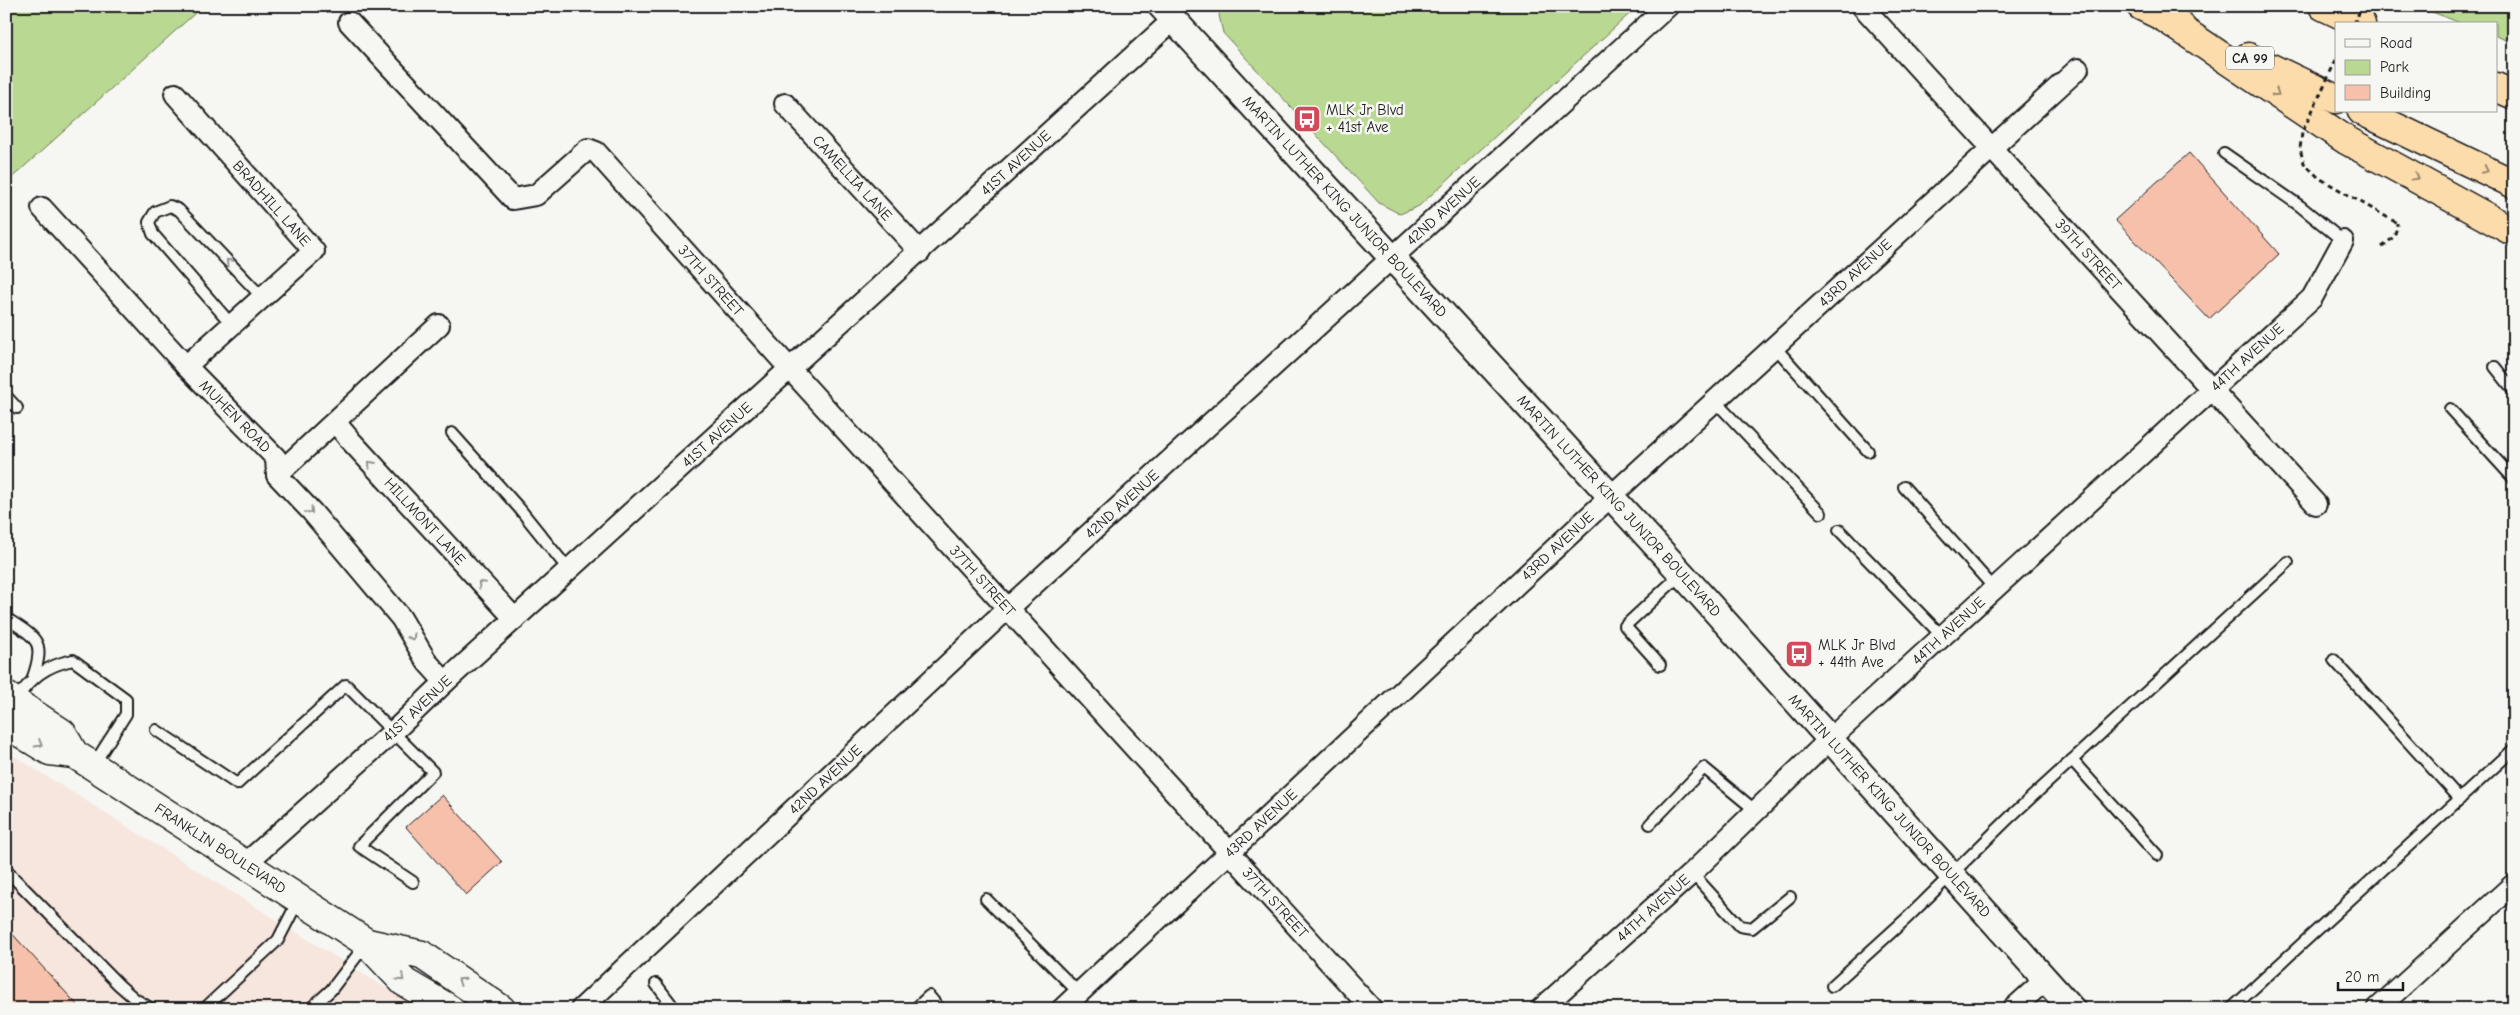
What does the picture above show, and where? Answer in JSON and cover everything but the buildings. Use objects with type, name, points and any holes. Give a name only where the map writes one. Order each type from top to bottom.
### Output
[{"type":"highway","points":[[2323,6],[2356,22]]},
{"type":"highway","points":[[2152,12],[2346,140],[2514,232]]},
{"type":"highway","name":"CA 99","points":[[2152,12],[2335,99]]},
{"type":"highway","points":[[2498,88],[2514,95]]},
{"type":"highway","points":[[2364,112],[2514,184]]},
{"type":"main road","name":"FRANKLIN BOULEVARD","points":[[9,707],[62,733],[84,760],[367,943],[404,982],[450,1009]]},
{"type":"main road","name":"FRANKLIN BOULEVARD","points":[[367,943],[422,955],[501,1009]]},
{"type":"street","name":"42ND AVENUE","points":[[581,1009],[1008,608],[1668,6]]},
{"type":"street","name":"39TH STREET","points":[[1862,6],[2213,388],[2316,504]]},
{"type":"street","name":"MARTIN LUTHER KING JUNIOR BOULEVARD","points":[[1174,11],[1392,258],[1682,574],[2072,1009]]},
{"type":"street","name":"41ST AVENUE","points":[[245,864],[394,731],[568,569],[920,252],[1174,11]]},
{"type":"street","name":"37TH STREET","points":[[349,22],[513,199],[536,195],[588,149],[596,152],[790,370],[1372,1009]]},
{"type":"street","name":"43RD AVENUE","points":[[1062,1009],[1611,496],[2078,69]]},
{"type":"street","name":"BRADHILL LANE","points":[[175,94],[314,251],[186,366]]},
{"type":"street","name":"CAMELLIA LANE","points":[[785,104],[920,252]]},
{"type":"street","name":"MUHEN ROAD","points":[[42,208],[186,366],[276,458],[277,475],[312,512],[401,618],[426,662],[445,682]]},
{"type":"street","name":"44TH AVENUE","points":[[1541,1009],[1692,873],[1829,740],[2312,298],[2343,242]]},
{"type":"street","points":[[277,475],[439,325]]},
{"type":"street","name":"HILLMONT LANE","points":[[335,422],[514,619]]},
{"type":"street","points":[[2378,1009],[2514,884]]},
{"type":"street","points":[[2013,1009],[2045,980]]},
{"type":"lane","points":[[2224,152],[2300,206],[2343,242]]},
{"type":"lane","points":[[232,325],[153,234],[150,222],[156,212],[170,206],[180,210],[262,297]]},
{"type":"lane","points":[[1775,347],[1868,451]]},
{"type":"lane","points":[[2495,367],[2514,391]]},
{"type":"lane","points":[[6,396],[17,408]]},
{"type":"lane","points":[[1715,401],[1821,513]]},
{"type":"lane","points":[[2450,409],[2514,479]]},
{"type":"lane","points":[[452,433],[519,508],[568,569]]},
{"type":"lane","points":[[1904,487],[1994,588]]},
{"type":"lane","points":[[1839,530],[1942,636]]},
{"type":"lane","points":[[1832,986],[1952,876],[2010,817],[2288,562]]},
{"type":"lane","points":[[1660,665],[1625,626],[1682,574]]},
{"type":"lane","points":[[6,618],[35,638],[40,656],[33,677],[9,707]]},
{"type":"lane","points":[[33,677],[57,663],[72,660],[126,699],[126,714],[84,760]]},
{"type":"lane","points":[[2334,660],[2460,799]]},
{"type":"lane","points":[[156,730],[237,784],[346,685],[433,772],[359,846],[413,882]]},
{"type":"lane","points":[[2231,1009],[2514,749]]},
{"type":"lane","points":[[2072,760],[2157,855]]},
{"type":"lane","points":[[1650,824],[1704,768],[1756,811]]},
{"type":"lane","points":[[6,870],[119,985],[135,999],[152,1009]]},
{"type":"lane","points":[[1692,873],[1740,926],[1752,928],[1790,897]]},
{"type":"lane","points":[[204,1009],[278,940],[299,899]]},
{"type":"lane","points":[[986,899],[1080,994]]},
{"type":"lane","points":[[310,1009],[331,990],[367,943]]},
{"type":"lane","points":[[656,984],[675,1009]]},
{"type":"lane","points":[[915,1009],[928,996],[940,1009]]},
{"type":"path","points":[[2355,22],[2362,6]]},
{"type":"path","points":[[2335,62],[2302,133],[2300,149],[2304,163],[2319,178],[2397,222],[2394,238],[2382,247]]},
{"type":"shaded area","points":[[6,751],[419,1009],[6,1009]]},
{"type":"green space","points":[[6,6],[203,6],[6,183]]},
{"type":"green space","points":[[1222,6],[1638,6],[1419,206],[1400,214],[1379,203],[1223,33],[1219,15]]},
{"type":"green space","points":[[2417,6],[2494,6],[2514,16],[2514,43],[2498,37],[2498,22],[2458,22]]},
{"type":"place","name":"MLK Jr Blvd + 41st Ave","points":[[1307,119]]},
{"type":"place","name":"MLK Jr Blvd + 44th Ave","points":[[1799,654]]}]
